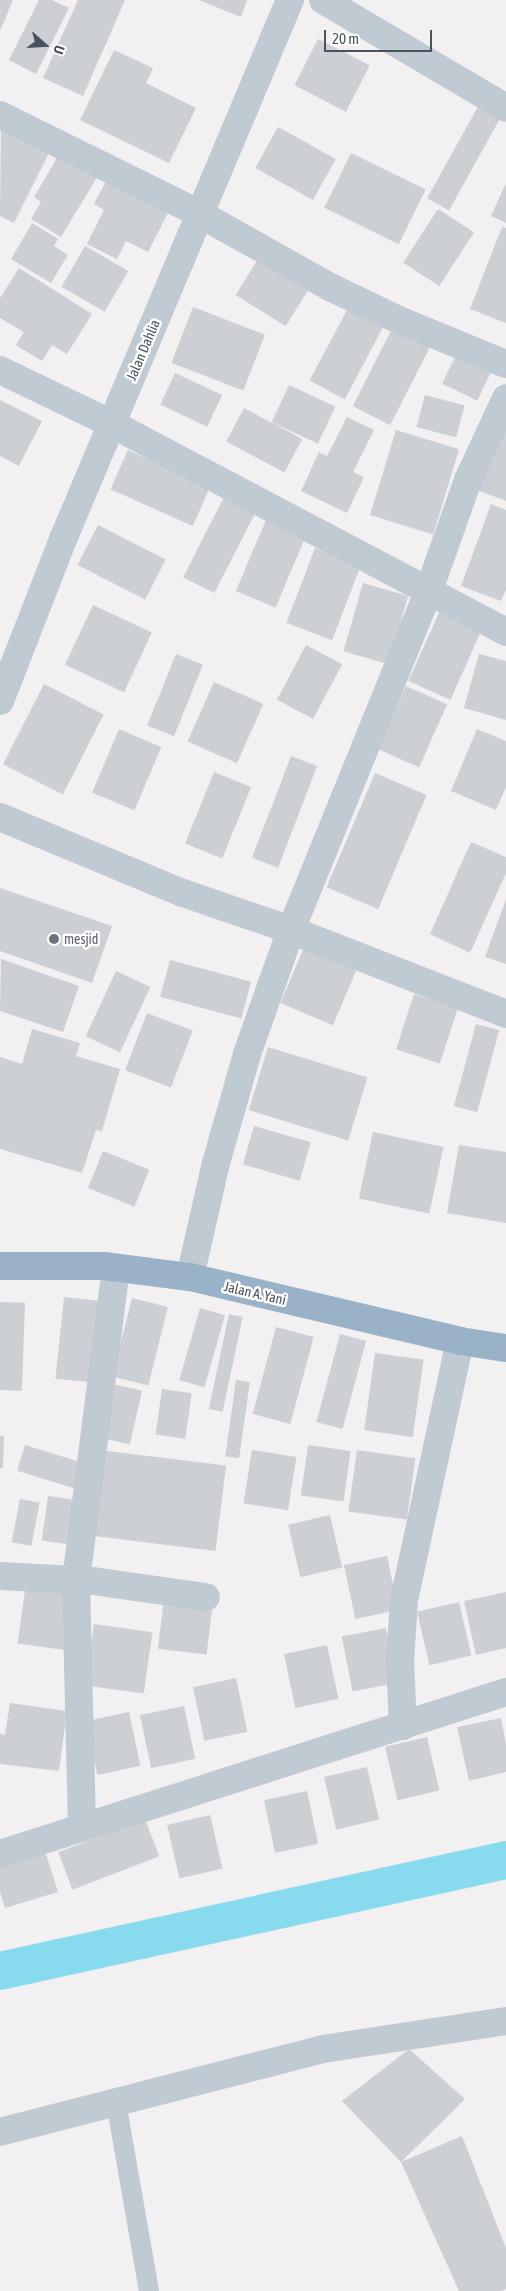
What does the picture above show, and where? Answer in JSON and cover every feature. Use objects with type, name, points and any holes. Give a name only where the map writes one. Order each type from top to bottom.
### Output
[{"type":"highway","name":"Jalan A. Yani","points":[[0,1266],[116,1268],[190,1277],[460,1341],[506,1348]]},
{"type":"street","name":"Jalan Dahlia","points":[[0,701],[112,424],[290,0]]},
{"type":"street","points":[[323,0],[506,108]]},
{"type":"street","points":[[0,115],[200,214],[330,287],[401,321],[506,364]]},
{"type":"street","points":[[0,370],[112,424],[428,593],[506,632]]},
{"type":"street","points":[[190,1277],[216,1163],[247,1054],[292,930],[428,593],[468,480],[506,398]]},
{"type":"street","points":[[0,817],[105,858],[183,893],[292,930],[506,1014]]},
{"type":"street","points":[[82,1827],[76,1580],[116,1268]]},
{"type":"street","points":[[403,1726],[400,1661],[404,1600],[460,1341]]},
{"type":"street","points":[[0,1576],[76,1580],[206,1597]]},
{"type":"street","points":[[0,1854],[506,1692]]},
{"type":"street","points":[[0,2132],[323,2049],[506,2021]]},
{"type":"lane","points":[[116,2102],[149,2291]]},
{"type":"building","points":[[0,0],[13,0],[0,31]]},
{"type":"building","points":[[39,0],[52,0],[69,8],[36,74],[9,60]]},
{"type":"building","points":[[78,0],[125,0],[83,96],[43,78]]},
{"type":"building","points":[[199,0],[247,0],[241,17]]},
{"type":"building","points":[[318,39],[370,65],[346,112],[294,85]]},
{"type":"building","points":[[114,50],[153,68],[146,83],[196,108],[169,163],[80,120]]},
{"type":"building","points":[[480,103],[502,115],[449,210],[427,198]]},
{"type":"building","points":[[278,127],[336,159],[313,200],[255,168]]},
{"type":"building","points":[[1,129],[49,153],[14,223],[0,216]]},
{"type":"building","points":[[61,151],[99,174],[61,237],[31,219],[41,202],[34,197]]},
{"type":"building","points":[[351,153],[426,189],[399,244],[324,208]]},
{"type":"building","points":[[106,181],[168,213],[148,252],[126,241],[117,259],[87,244],[104,210],[94,204]]},
{"type":"building","points":[[506,183],[506,223],[491,216]]},
{"type":"building","points":[[438,209],[474,232],[439,286],[403,263]]},
{"type":"building","points":[[32,223],[58,239],[54,246],[68,255],[51,283],[11,259]]},
{"type":"building","points":[[502,227],[506,228],[506,323],[470,309]]},
{"type":"building","points":[[85,246],[128,271],[105,312],[62,287]]},
{"type":"building","points":[[260,256],[310,287],[286,326],[236,295]]},
{"type":"building","points":[[19,268],[92,314],[67,354],[52,345],[42,361],[16,345],[24,332],[0,318],[0,298]]},
{"type":"building","points":[[193,307],[265,335],[243,391],[171,363]]},
{"type":"building","points":[[348,308],[383,327],[345,399],[310,380]]},
{"type":"building","points":[[394,325],[431,344],[390,425],[353,406]]},
{"type":"building","points":[[457,353],[492,370],[477,401],[442,384]]},
{"type":"building","points":[[175,373],[222,395],[207,427],[160,405]]},
{"type":"building","points":[[289,385],[335,407],[318,444],[272,422]]},
{"type":"building","points":[[425,395],[465,406],[456,437],[416,427]]},
{"type":"building","points":[[0,400],[42,421],[19,466],[0,456]]},
{"type":"building","points":[[244,408],[302,439],[284,473],[226,442]]},
{"type":"building","points":[[506,413],[506,501],[477,490]]},
{"type":"building","points":[[347,417],[374,430],[353,472],[364,477],[347,513],[301,491],[319,452],[327,456]]},
{"type":"building","points":[[396,430],[459,449],[433,534],[370,515]]},
{"type":"building","points":[[128,450],[210,487],[193,526],[111,489]]},
{"type":"building","points":[[224,497],[255,513],[214,593],[183,577]]},
{"type":"building","points":[[491,504],[506,510],[506,589],[501,601],[461,586]]},
{"type":"building","points":[[266,520],[306,537],[275,608],[236,591]]},
{"type":"building","points":[[98,525],[166,560],[145,600],[78,565]]},
{"type":"building","points":[[315,548],[361,566],[332,640],[286,623]]},
{"type":"building","points":[[363,583],[408,596],[389,664],[343,651]]},
{"type":"building","points":[[93,605],[152,632],[124,692],[65,665]]},
{"type":"building","points":[[441,608],[483,627],[450,700],[408,681]]},
{"type":"building","points":[[306,645],[342,664],[313,719],[277,700]]},
{"type":"building","points":[[176,654],[203,665],[174,736],[147,725]]},
{"type":"building","points":[[479,654],[506,661],[506,720],[464,708]]},
{"type":"building","points":[[214,682],[263,704],[237,763],[188,741]]},
{"type":"building","points":[[44,684],[104,714],[63,795],[3,764]]},
{"type":"building","points":[[406,686],[447,704],[419,767],[378,749]]},
{"type":"building","points":[[119,729],[161,747],[134,810],[92,793]]},
{"type":"building","points":[[477,729],[506,741],[506,787],[496,810],[451,791]]},
{"type":"building","points":[[291,756],[317,766],[278,868],[252,858]]},
{"type":"building","points":[[214,772],[251,787],[222,858],[185,843]]},
{"type":"building","points":[[375,773],[427,795],[378,909],[327,887]]},
{"type":"building","points":[[471,842],[506,857],[506,873],[470,953],[430,934]]},
{"type":"building","name":"mesjid","points":[[0,888],[112,926],[92,983],[0,951]]},
{"type":"building","points":[[506,899],[506,964],[485,957]]},
{"type":"building","points":[[305,945],[357,967],[333,1025],[280,1003]]},
{"type":"building","points":[[1,959],[79,986],[63,1032],[0,1011]]},
{"type":"building","points":[[170,960],[251,982],[241,1018],[160,997]]},
{"type":"building","points":[[116,971],[150,987],[120,1052],[86,1036]]},
{"type":"building","points":[[414,994],[458,1008],[440,1063],[396,1049]]},
{"type":"building","points":[[147,1013],[193,1031],[171,1088],[125,1070]]},
{"type":"building","points":[[476,1024],[499,1030],[477,1112],[454,1106]]},
{"type":"building","points":[[32,1029],[80,1043],[76,1056],[120,1069],[102,1131],[96,1130],[82,1173],[0,1149],[0,1057],[22,1064]]},
{"type":"building","points":[[268,1047],[367,1077],[348,1141],[249,1110]]},
{"type":"building","points":[[254,1126],[311,1142],[300,1181],[243,1164]]},
{"type":"building","points":[[373,1132],[443,1147],[429,1213],[359,1199]]},
{"type":"building","points":[[459,1145],[506,1152],[506,1223],[447,1213]]},
{"type":"building","points":[[103,1151],[149,1170],[134,1207],[88,1188]]},
{"type":"building","points":[[64,1297],[104,1301],[95,1383],[55,1379]]},
{"type":"building","points":[[132,1298],[168,1307],[148,1386],[112,1377]]},
{"type":"building","points":[[0,1302],[25,1303],[22,1391],[0,1390]]},
{"type":"building","points":[[200,1308],[225,1315],[204,1387],[179,1380]]},
{"type":"building","points":[[229,1314],[243,1317],[223,1412],[209,1409]]},
{"type":"building","points":[[276,1327],[314,1337],[290,1424],[253,1414]]},
{"type":"building","points":[[340,1334],[366,1341],[343,1429],[316,1422]]},
{"type":"building","points":[[375,1353],[424,1360],[413,1437],[364,1430]]},
{"type":"building","points":[[236,1380],[250,1382],[239,1458],[225,1456]]},
{"type":"building","points":[[108,1383],[142,1391],[130,1444],[96,1437]]},
{"type":"building","points":[[162,1389],[192,1393],[185,1439],[156,1435]]},
{"type":"building","points":[[0,1436],[4,1436],[3,1468],[0,1468]]},
{"type":"building","points":[[25,1445],[84,1463],[76,1489],[17,1471]]},
{"type":"building","points":[[308,1445],[351,1451],[343,1501],[301,1496]]},
{"type":"building","points":[[99,1450],[226,1466],[216,1551],[89,1535]]},
{"type":"building","points":[[252,1450],[296,1457],[288,1510],[244,1503]]},
{"type":"building","points":[[357,1450],[415,1458],[407,1520],[348,1511]]},
{"type":"building","points":[[48,1496],[85,1501],[78,1546],[42,1541]]},
{"type":"building","points":[[20,1499],[40,1503],[31,1546],[12,1542]]},
{"type":"building","points":[[330,1515],[342,1568],[300,1577],[288,1525]]},
{"type":"building","points":[[387,1556],[398,1610],[355,1619],[344,1565]]},
{"type":"building","points":[[26,1583],[84,1591],[76,1652],[18,1643]]},
{"type":"building","points":[[506,1592],[506,1648],[476,1655],[464,1601]]},
{"type":"building","points":[[164,1599],[213,1605],[207,1655],[158,1649]]},
{"type":"building","points":[[459,1602],[471,1656],[429,1665],[417,1612]]},
{"type":"building","points":[[94,1624],[152,1632],[144,1694],[85,1685]]},
{"type":"building","points":[[386,1628],[397,1683],[353,1692],[342,1637]]},
{"type":"building","points":[[327,1645],[338,1699],[295,1708],[284,1654]]},
{"type":"building","points":[[236,1678],[247,1732],[204,1741],[193,1687]]},
{"type":"building","points":[[10,1703],[67,1711],[59,1771],[0,1764],[0,1734],[5,1735]]},
{"type":"building","points":[[184,1706],[195,1759],[151,1768],[140,1715]]},
{"type":"building","points":[[129,1712],[140,1766],[97,1775],[86,1721]]},
{"type":"building","points":[[501,1718],[506,1744],[506,1772],[469,1781],[457,1727]]},
{"type":"building","points":[[427,1737],[439,1791],[397,1800],[385,1747]]},
{"type":"building","points":[[367,1767],[379,1820],[336,1830],[324,1777]]},
{"type":"building","points":[[307,1791],[318,1844],[275,1853],[264,1800]]},
{"type":"building","points":[[210,1815],[222,1869],[180,1878],[167,1825]]},
{"type":"building","points":[[145,1819],[159,1856],[73,1890],[58,1852]]},
{"type":"building","points":[[45,1851],[58,1892],[5,1908],[0,1892],[0,1864]]},
{"type":"building","points":[[409,2049],[465,2099],[401,2162],[342,2101]]},
{"type":"building","points":[[462,2136],[506,2248],[506,2289],[501,2291],[459,2291],[401,2162]]},
{"type":"waterway","points":[[0,1971],[506,1860]]},
{"type":"place","name":"mesjid","points":[[54,939]]}]
